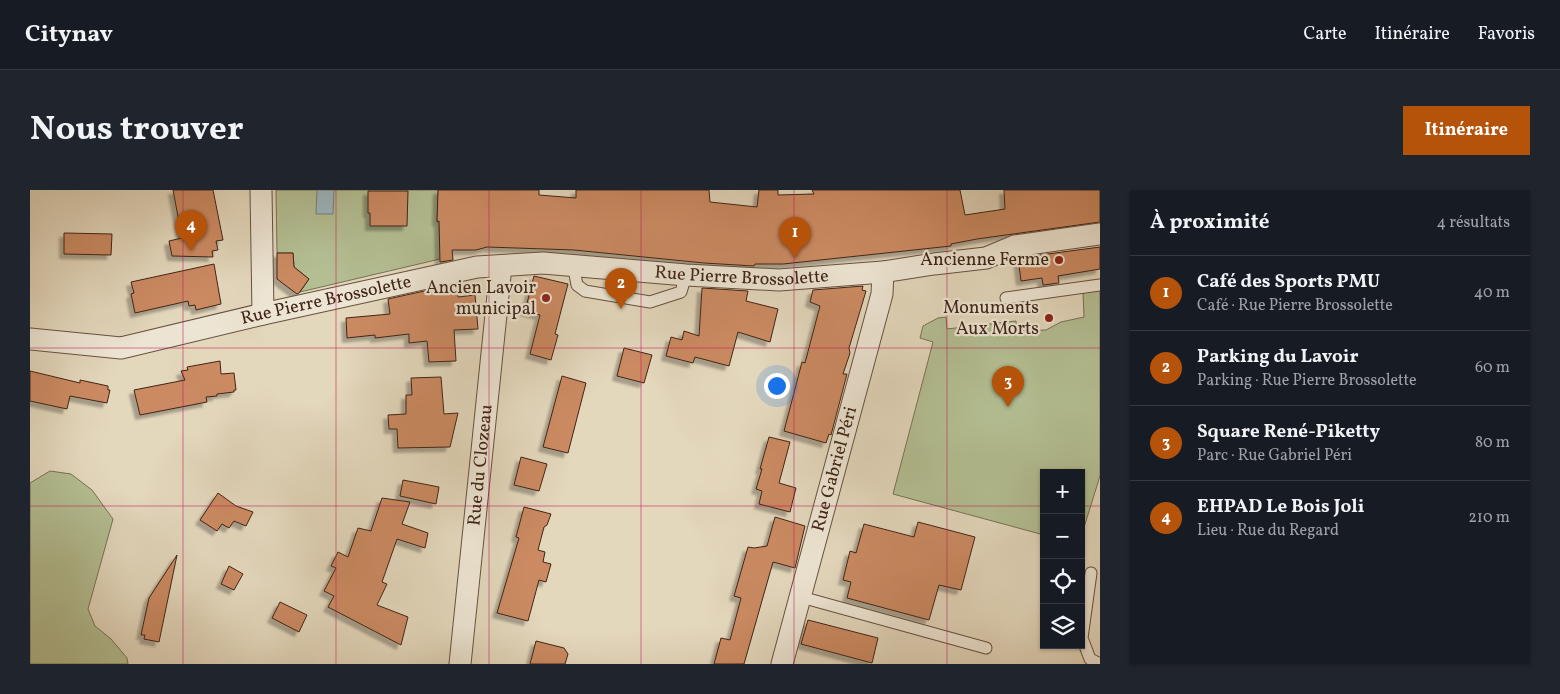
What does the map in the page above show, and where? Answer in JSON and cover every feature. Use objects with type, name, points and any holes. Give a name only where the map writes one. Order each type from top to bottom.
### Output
[{"type":"street","points":[[261,190],[263,314]]},
{"type":"street","name":"Rue Pierre Brossolette","points":[[30,339],[122,348],[263,314],[477,267],[543,263],[573,264],[686,275],[779,280],[883,272],[986,258],[1015,246],[1100,234]]},
{"type":"street","name":"Rue du Clozeau","points":[[460,664],[501,266]]},
{"type":"street","name":"Rue Gabriel Péri","points":[[782,664],[882,294],[883,272]]},
{"type":"lane","points":[[573,264],[577,285],[585,291],[650,302],[681,292],[686,275]]},
{"type":"lane","points":[[1006,298],[1100,285]]},
{"type":"lane","points":[[1091,573],[1082,638],[1090,659],[1100,664]]},
{"type":"lane","points":[[801,597],[986,648]]},
{"type":"green space","points":[[276,190],[438,190],[437,221],[439,221],[440,259],[300,292],[309,279],[294,267],[293,253],[277,253]]},
{"type":"green space","points":[[1100,289],[1100,476],[1085,524],[1085,469],[1040,469],[1040,534],[893,494],[933,342],[920,338],[923,326],[938,318],[946,317],[947,329],[1016,321],[1017,331],[1046,330],[1061,322],[1084,317],[1083,292]]},
{"type":"green space","points":[[50,471],[71,474],[92,490],[113,519],[88,609],[95,626],[111,639],[127,658],[128,664],[30,664],[30,483]]},
{"type":"water","points":[[317,190],[334,190],[333,214],[316,214]]},
{"type":"building","points":[[173,190],[213,190],[223,240],[216,241],[218,250],[212,251],[213,257],[172,256],[169,241],[182,238]]},
{"type":"building","points":[[438,190],[539,190],[539,195],[576,198],[576,190],[709,190],[710,202],[757,207],[759,190],[778,190],[778,195],[814,194],[812,190],[960,190],[965,215],[1005,209],[1004,190],[1100,190],[1100,222],[977,239],[951,244],[951,246],[783,264],[755,264],[754,266],[574,250],[487,247],[476,250],[452,250],[453,260],[440,262],[439,221],[437,222]]},
{"type":"building","points":[[368,191],[408,191],[407,226],[370,226]]},
{"type":"building","points":[[64,233],[112,234],[111,255],[64,254]]},
{"type":"building","name":"Ancienne Ferme","points":[[1100,247],[1100,269],[1058,276],[1059,283],[1043,285],[1042,278],[1021,281],[1018,258]]},
{"type":"building","points":[[277,253],[293,253],[294,267],[309,279],[299,293],[297,294],[277,279]]},
{"type":"building","points":[[214,264],[221,304],[196,310],[195,305],[189,306],[188,301],[135,313],[131,294],[134,293],[131,282]]},
{"type":"building","points":[[534,276],[568,284],[555,334],[558,335],[551,360],[530,354],[540,315],[525,311]]},
{"type":"building","points":[[456,284],[458,297],[475,295],[478,329],[454,330],[456,361],[429,362],[427,341],[409,343],[409,334],[375,338],[375,335],[347,338],[346,318],[390,314],[388,299]]},
{"type":"building","points":[[863,286],[862,290],[866,291],[849,348],[850,353],[843,374],[847,374],[831,435],[829,434],[826,443],[784,431],[802,362],[805,363],[820,306],[810,302],[813,290]]},
{"type":"building","points":[[702,288],[748,291],[746,301],[778,309],[770,342],[738,332],[729,366],[695,357],[693,363],[666,356],[671,337],[682,340],[684,331],[699,336]]},
{"type":"building","points":[[624,348],[652,355],[644,383],[617,376]]},
{"type":"building","points":[[220,361],[221,374],[234,373],[236,390],[234,392],[206,397],[207,402],[140,415],[134,390],[185,380],[181,371],[188,370],[187,367]]},
{"type":"building","points":[[30,371],[80,383],[80,380],[108,386],[108,390],[110,390],[107,403],[70,396],[67,409],[30,401]]},
{"type":"building","points":[[562,376],[586,383],[568,453],[543,447]]},
{"type":"building","points":[[441,377],[444,414],[458,413],[450,447],[398,448],[397,429],[389,429],[388,415],[406,414],[406,395],[412,395],[411,378]]},
{"type":"building","points":[[769,437],[790,442],[779,483],[796,488],[790,512],[759,504],[762,491],[756,489]]},
{"type":"building","points":[[521,457],[547,464],[539,491],[514,485]]},
{"type":"building","points":[[403,480],[439,487],[436,504],[400,496]]},
{"type":"building","points":[[218,493],[236,506],[253,512],[246,526],[234,521],[229,528],[222,524],[217,531],[200,520]]},
{"type":"building","points":[[382,498],[410,502],[402,524],[428,533],[425,548],[397,539],[382,582],[387,584],[377,605],[408,617],[401,645],[328,607],[334,596],[324,591],[336,568],[331,566],[338,552],[348,557],[358,528],[371,531]]},
{"type":"building","points":[[524,507],[551,514],[547,525],[544,527],[538,550],[545,552],[543,562],[551,564],[546,582],[539,580],[528,621],[497,613],[519,538],[516,537]]},
{"type":"building","points":[[775,517],[805,526],[795,568],[773,562],[744,664],[714,664],[721,638],[730,640],[741,598],[734,596],[748,547],[767,546]]},
{"type":"building","points":[[918,522],[975,537],[961,590],[939,585],[929,620],[847,598],[851,582],[843,580],[850,551],[856,553],[864,524],[914,537]]},
{"type":"building","points":[[177,555],[159,642],[144,639],[145,635],[141,635],[149,598]]},
{"type":"building","points":[[229,566],[243,574],[234,590],[221,584]]},
{"type":"building","points":[[280,602],[307,615],[299,632],[272,618]]},
{"type":"building","points":[[808,620],[878,638],[872,663],[801,644]]},
{"type":"building","points":[[536,641],[564,648],[568,654],[565,664],[530,664]]},
{"type":"place","name":"EHPAD Le Bois Joli","points":[[191,251]]},
{"type":"place","name":"Café des Sports PMU","points":[[795,258]]},
{"type":"place","name":"Ancienne Ferme","points":[[1059,260]]},
{"type":"place","name":"Ancien Lavoir municipal","points":[[546,298]]},
{"type":"place","name":"Parking du Lavoir","points":[[621,309]]},
{"type":"place","name":"Monuments Aux Morts","points":[[1049,318]]},
{"type":"place","name":"Square René-Piketty","points":[[1008,407]]}]
